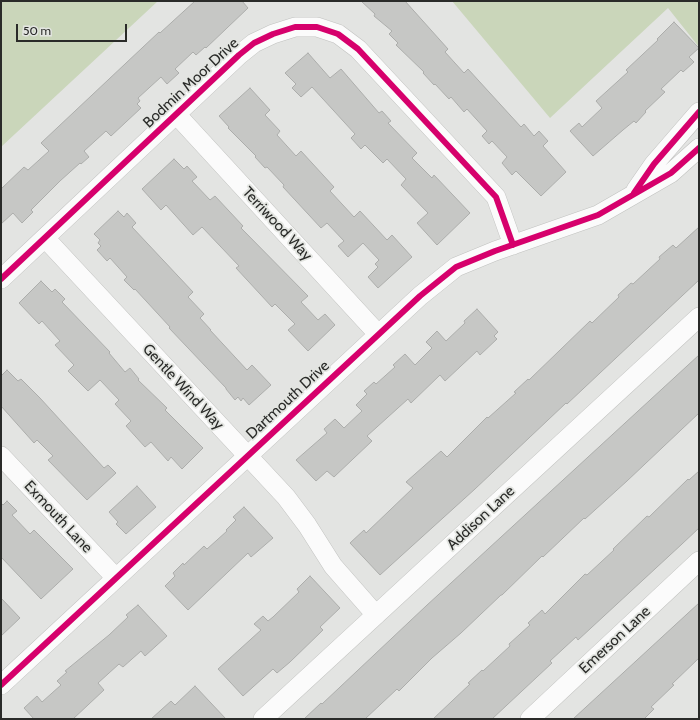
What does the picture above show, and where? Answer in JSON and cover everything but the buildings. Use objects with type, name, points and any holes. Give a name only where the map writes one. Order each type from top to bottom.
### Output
[{"type":"street","name":"Bodmin Moor Drive","points":[[1,279],[239,55],[254,43],[273,34],[295,27],[317,27],[338,34],[358,49],[496,197],[513,244]]},
{"type":"street","name":"Dartmouth Drive","points":[[632,195],[654,164],[699,112]]},
{"type":"street","name":"Terriwood Way","points":[[176,114],[378,334]]},
{"type":"street","name":"Dartmouth Drive","points":[[1,684],[378,334],[420,296],[456,268],[494,251],[598,215],[671,173],[699,148]]},
{"type":"street","name":"Gentle Wind Way","points":[[45,238],[286,497],[307,525],[333,566],[376,615]]},
{"type":"street","name":"Addison Lane","points":[[263,719],[699,317]]},
{"type":"street","name":"Exmouth Lane","points":[[1,456],[116,578]]},
{"type":"street","name":"Emerson Lane","points":[[530,719],[699,561]]},
{"type":"green space","points":[[1,1],[158,1],[1,147]]},
{"type":"green space","points":[[452,1],[698,1],[699,47],[668,8],[550,118]]},
{"type":"cycle path","points":[[1,279],[239,55],[254,43],[273,34],[295,27],[317,27],[338,34],[358,49],[496,197],[513,245]]},
{"type":"cycle path","points":[[634,193],[654,164],[699,112]]},
{"type":"cycle path","points":[[1,685],[420,296],[456,267],[495,251],[598,215],[671,173],[699,148]]}]
